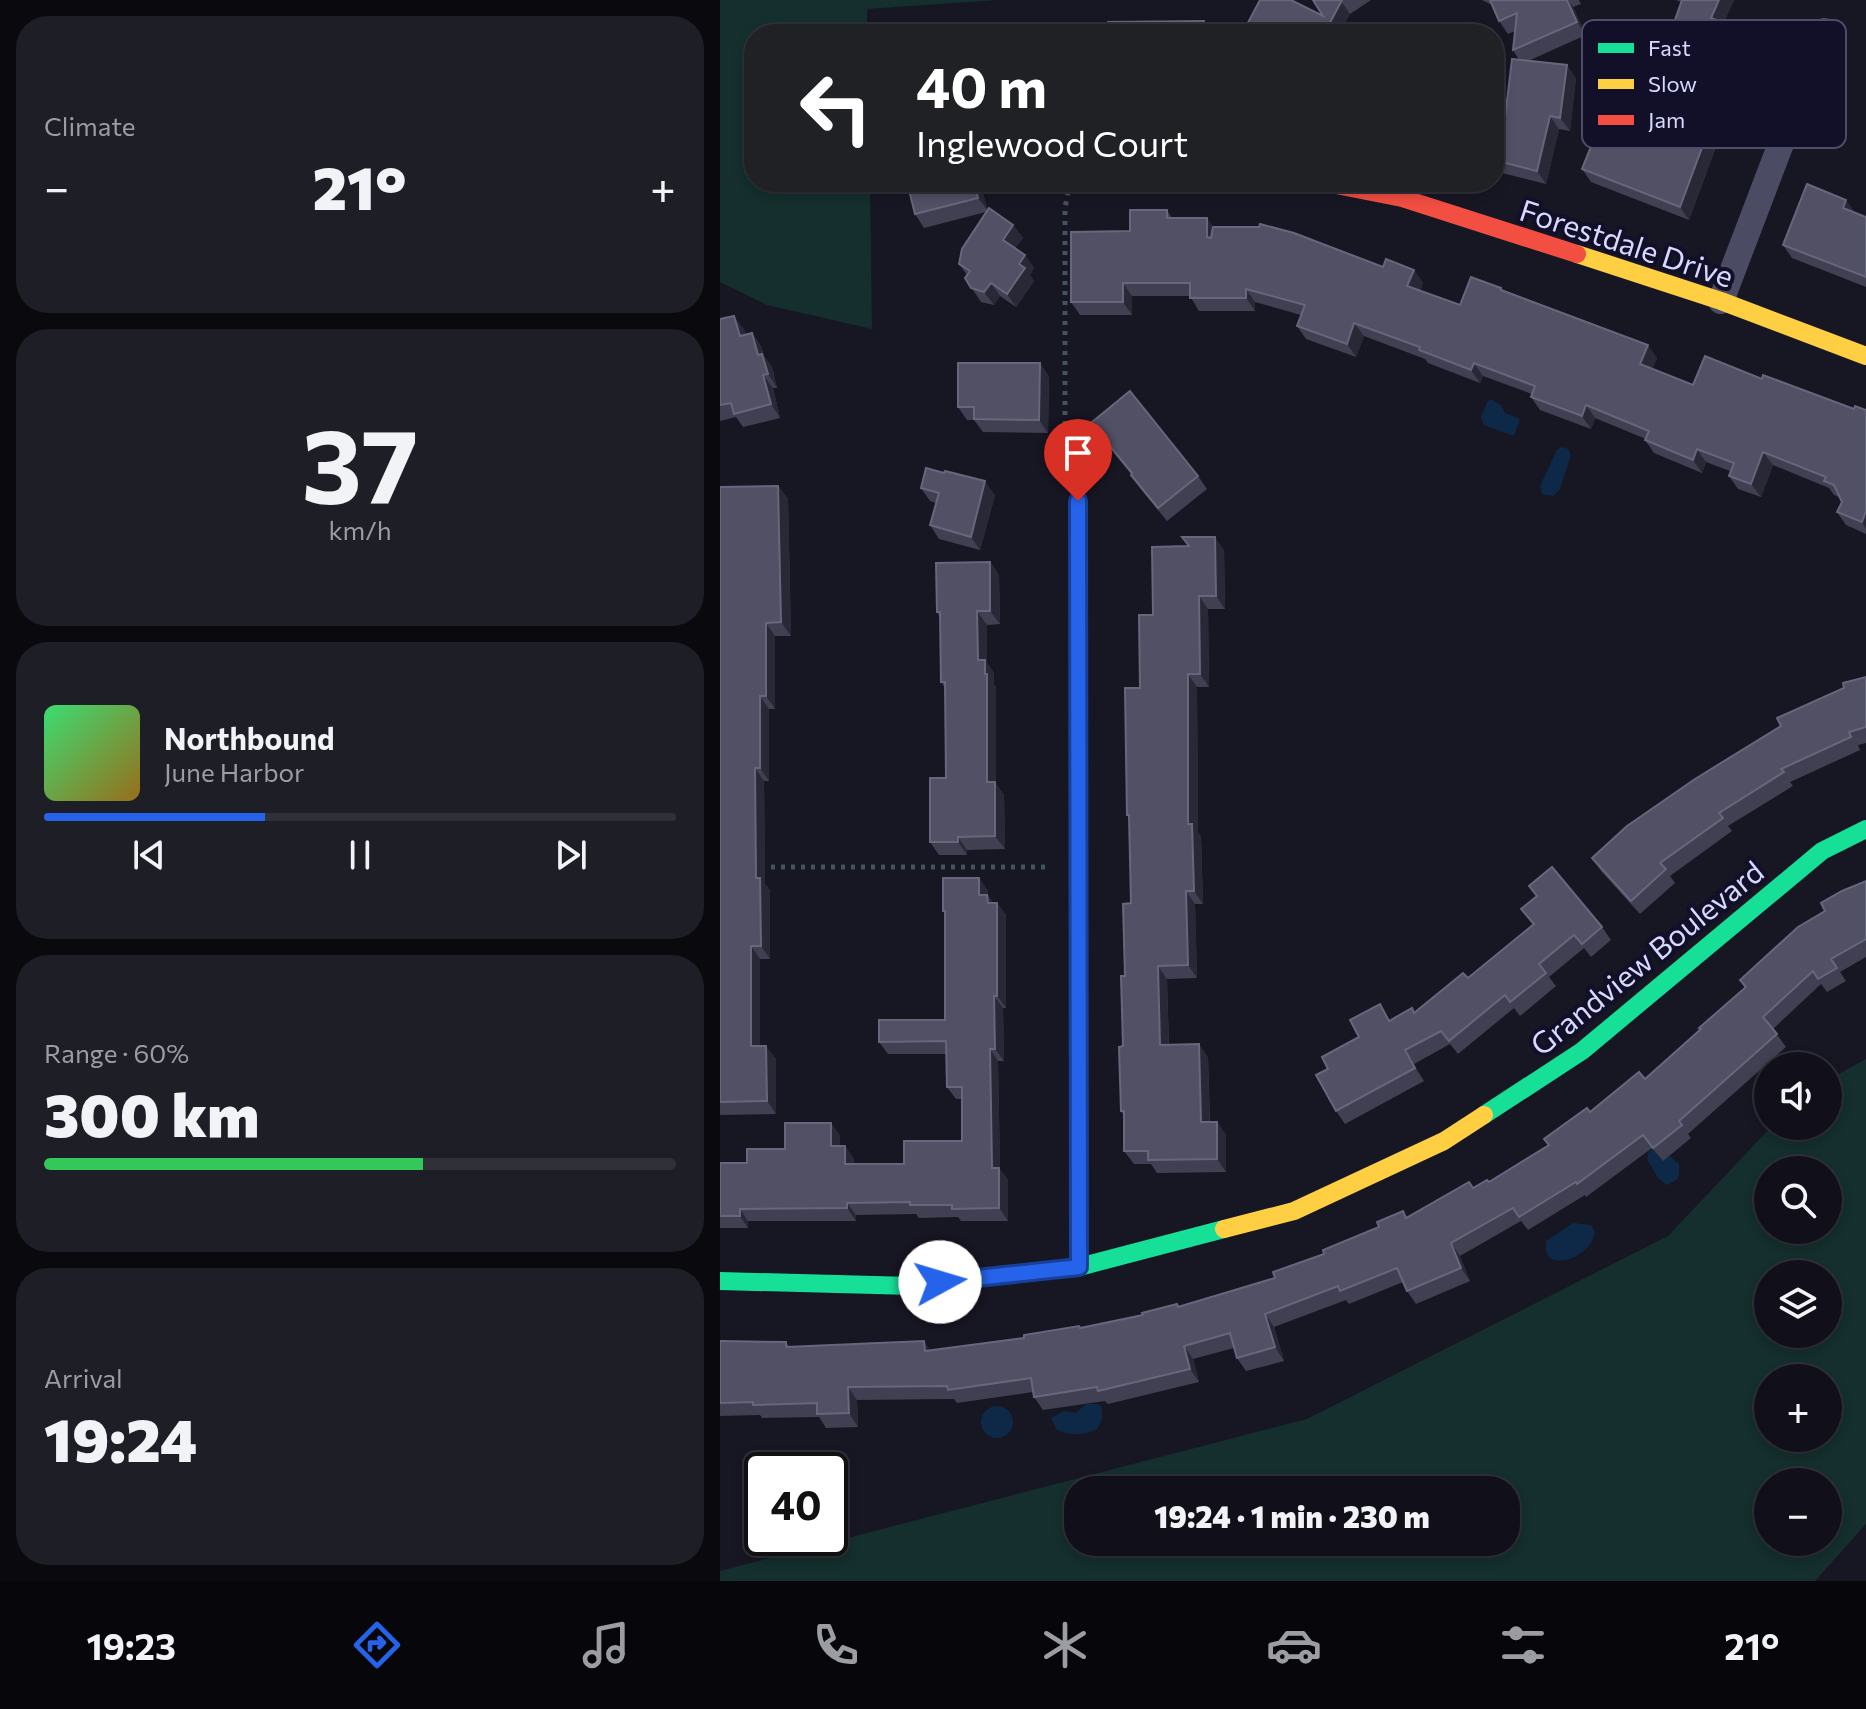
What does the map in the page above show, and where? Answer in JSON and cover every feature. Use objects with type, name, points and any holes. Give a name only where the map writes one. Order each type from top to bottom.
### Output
[{"type":"street","points":[[1721,301],[1779,148]]},
{"type":"street","name":"Forestdale Drive","points":[[1410,192],[1721,301],[1866,356]]},
{"type":"street","points":[[1078,501],[1079,1267]]},
{"type":"street","name":"Grandview Boulevard","points":[[720,1281],[912,1286],[1079,1267],[1294,1211],[1444,1141],[1582,1051],[1822,851],[1866,829]]},
{"type":"path","points":[[1068,192],[1065,208],[1065,471],[1078,501]]},
{"type":"path","points":[[751,867],[1078,867]]},
{"type":"green space","points":[[720,0],[998,0],[867,9],[867,24],[744,24],[744,192],[870,192],[872,329],[767,305],[720,282]]},
{"type":"green space","points":[[1866,1059],[1866,1524],[1842,1551],[1842,1468],[1754,1468],[1754,1556],[1837,1556],[1815,1581],[720,1581],[720,1571],[778,1556],[848,1556],[848,1538],[1064,1482],[1064,1556],[1520,1556],[1520,1476],[1087,1476],[1307,1419],[1668,1236],[1759,1140],[1842,1140],[1842,1072]]},
{"type":"water","points":[[1490,399],[1501,405],[1505,413],[1520,419],[1514,436],[1484,425],[1481,417]]},
{"type":"water","points":[[1562,447],[1568,449],[1571,455],[1560,489],[1553,496],[1542,494],[1540,486],[1557,450]]},
{"type":"water","points":[[1653,1149],[1662,1160],[1670,1156],[1679,1164],[1679,1175],[1674,1182],[1666,1185],[1658,1178],[1647,1159],[1649,1151]]},
{"type":"water","points":[[1573,1223],[1591,1225],[1595,1232],[1591,1242],[1571,1259],[1556,1260],[1550,1257],[1546,1251],[1546,1241]]},
{"type":"water","points":[[1087,1404],[1102,1407],[1102,1419],[1097,1429],[1077,1434],[1057,1430],[1051,1418],[1064,1411],[1075,1413]]},
{"type":"water","points":[[997,1406],[1008,1411],[1013,1422],[1008,1433],[997,1438],[986,1433],[981,1422],[986,1411]]},
{"type":"building","points":[[1260,0],[1291,0],[1323,16],[1313,0],[1342,0],[1329,24],[1247,24]]},
{"type":"building","points":[[1490,0],[1567,0],[1577,22],[1513,50],[1517,13],[1499,21]]},
{"type":"building","points":[[1682,0],[1719,0],[1711,18],[1717,20],[1675,20]]},
{"type":"building","points":[[1204,21],[1204,24],[1108,24]]},
{"type":"building","points":[[1512,59],[1567,65],[1560,118],[1550,116],[1537,171],[1504,163],[1505,118]]},
{"type":"building","points":[[1590,148],[1702,148],[1680,207],[1582,169]]},
{"type":"building","points":[[1807,184],[1846,200],[1843,208],[1866,217],[1866,277],[1783,245]]},
{"type":"building","points":[[910,192],[976,192],[978,198],[915,214]]},
{"type":"building","points":[[989,208],[1013,225],[1003,240],[1025,255],[1019,264],[1025,268],[1007,294],[991,283],[984,292],[971,288],[965,278],[970,271],[959,264],[962,249]]},
{"type":"building","points":[[1130,210],[1167,210],[1167,218],[1207,218],[1207,237],[1211,238],[1213,227],[1259,227],[1260,224],[1294,233],[1383,267],[1386,259],[1414,270],[1407,286],[1460,305],[1471,277],[1648,345],[1640,364],[1693,385],[1705,356],[1762,379],[1763,375],[1854,409],[1855,406],[1866,410],[1866,511],[1862,522],[1837,512],[1842,502],[1834,485],[1824,481],[1826,477],[1763,452],[1751,484],[1729,476],[1734,463],[1697,449],[1693,460],[1645,440],[1649,431],[1586,405],[1582,416],[1531,397],[1535,386],[1474,363],[1471,370],[1354,323],[1347,344],[1297,326],[1305,305],[1246,289],[1246,298],[1190,298],[1190,283],[1123,283],[1123,302],[1071,302],[1071,232],[1130,231]]},
{"type":"building","points":[[734,316],[740,336],[752,333],[758,355],[762,354],[768,374],[763,375],[771,404],[734,414],[731,403],[720,405],[720,319]]},
{"type":"building","points":[[958,363],[1040,363],[1039,420],[974,419],[974,407],[958,407]]},
{"type":"building","points":[[1130,391],[1198,476],[1158,508],[1091,423]]},
{"type":"building","points":[[926,468],[985,481],[971,537],[930,525],[939,493],[921,488]]},
{"type":"building","points":[[778,486],[781,622],[766,623],[766,696],[760,696],[760,768],[755,768],[756,878],[760,878],[761,946],[751,946],[751,1046],[766,1046],[767,1101],[720,1102],[720,487]]},
{"type":"building","points":[[1182,537],[1215,537],[1216,596],[1199,596],[1200,674],[1188,674],[1188,824],[1192,824],[1194,891],[1186,891],[1188,965],[1158,966],[1160,1045],[1199,1044],[1201,1122],[1217,1122],[1217,1159],[1148,1160],[1148,1151],[1124,1151],[1124,1111],[1121,1111],[1121,976],[1125,976],[1123,904],[1131,903],[1125,688],[1140,688],[1139,615],[1153,615],[1152,547],[1189,546]]},
{"type":"building","points":[[990,562],[990,611],[977,611],[978,660],[985,660],[987,674],[987,782],[995,782],[995,836],[958,837],[958,842],[930,842],[930,778],[946,778],[945,682],[941,682],[936,563]]},
{"type":"building","points":[[1866,677],[1866,727],[1849,732],[1851,737],[1781,769],[1784,772],[1719,813],[1723,818],[1660,863],[1666,869],[1631,901],[1592,858],[1627,826],[1781,726],[1777,718],[1844,688],[1843,683]]},
{"type":"building","points":[[1552,867],[1602,927],[1582,944],[1574,935],[1539,964],[1546,973],[1510,1002],[1505,995],[1449,1041],[1441,1031],[1405,1050],[1415,1068],[1336,1111],[1316,1075],[1328,1069],[1322,1057],[1359,1037],[1350,1020],[1380,1004],[1389,1021],[1412,1008],[1414,1013],[1463,973],[1468,978],[1534,924],[1521,909],[1537,896],[1529,886]]},
{"type":"building","points":[[943,878],[979,878],[979,895],[987,895],[988,903],[997,903],[995,1049],[990,1049],[992,1168],[999,1168],[999,1208],[952,1209],[952,1205],[910,1205],[910,1202],[847,1203],[847,1208],[740,1209],[740,1216],[720,1216],[720,1163],[747,1163],[747,1149],[785,1149],[785,1123],[831,1123],[831,1146],[845,1146],[845,1164],[904,1164],[904,1141],[962,1141],[962,1087],[947,1087],[946,1041],[879,1042],[879,1020],[945,1020]]},
{"type":"building","points":[[1866,881],[1866,939],[1831,959],[1837,968],[1818,979],[1813,971],[1763,1017],[1777,1034],[1679,1121],[1682,1125],[1653,1148],[1643,1135],[1577,1184],[1519,1217],[1513,1208],[1451,1243],[1461,1268],[1407,1291],[1397,1268],[1340,1291],[1338,1286],[1265,1314],[1275,1347],[1237,1358],[1230,1333],[1184,1346],[1190,1369],[1098,1391],[1097,1387],[1034,1397],[1031,1378],[948,1390],[947,1386],[848,1387],[849,1413],[817,1414],[817,1403],[720,1403],[720,1341],[786,1342],[786,1347],[924,1341],[925,1351],[1024,1338],[1024,1335],[1143,1315],[1275,1278],[1273,1272],[1324,1254],[1323,1250],[1379,1227],[1377,1222],[1403,1211],[1406,1218],[1469,1182],[1473,1188],[1487,1180],[1489,1182],[1549,1145],[1544,1139],[1587,1108],[1590,1112],[1639,1072],[1645,1079],[1746,987],[1740,980],[1798,927],[1825,911],[1821,903]]},
{"type":"traffic: fast","points":[[1078,501],[1079,1267]]},
{"type":"traffic: fast","points":[[1484,1115],[1582,1051],[1822,851],[1866,829]]},
{"type":"traffic: fast","points":[[720,1281],[912,1286],[1079,1267],[1224,1229]]},
{"type":"traffic: slow","points":[[1577,254],[1721,301],[1866,356]]},
{"type":"traffic: slow","points":[[1224,1229],[1294,1211],[1444,1141],[1484,1115]]},
{"type":"traffic: jam","points":[[1372,192],[1402,198],[1577,254]]},
{"type":"route","points":[[940,1282],[1079,1267],[1078,501]]}]
